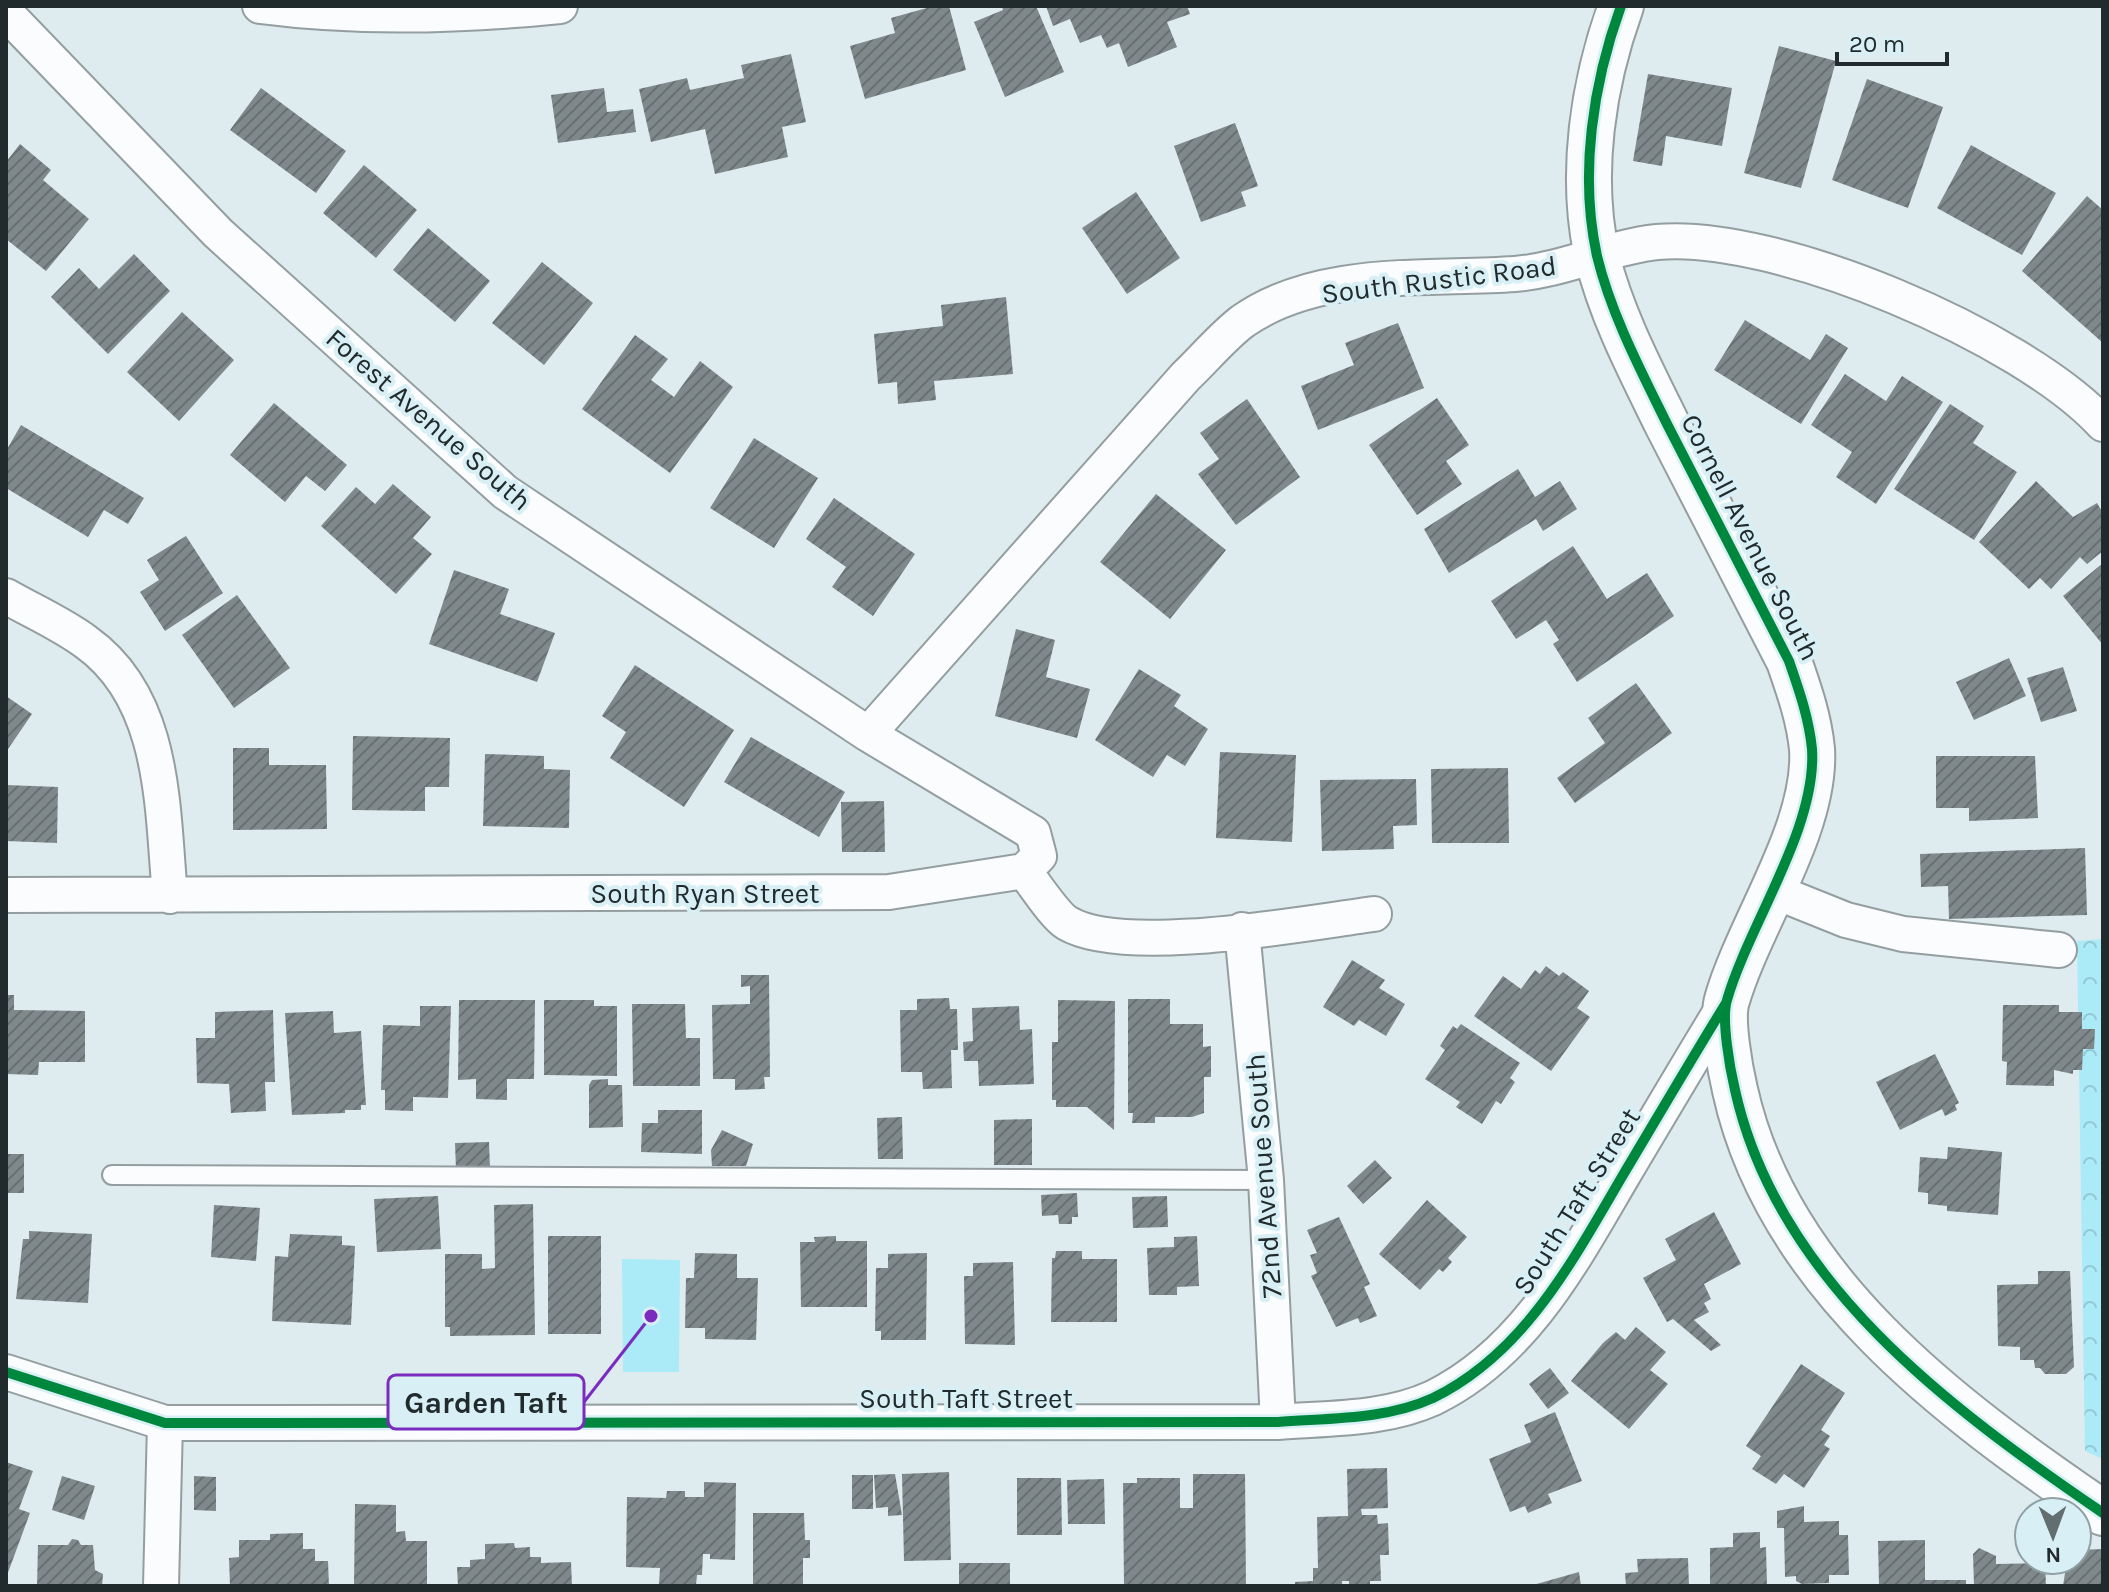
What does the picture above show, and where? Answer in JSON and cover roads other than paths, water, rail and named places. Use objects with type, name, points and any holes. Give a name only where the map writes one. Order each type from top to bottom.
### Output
[{"type":"street","points":[[260,6],[305,12],[401,15],[492,13],[560,6]]},
{"type":"street","name":"Cornell Avenue South","points":[[1621,6],[1605,51],[1596,91],[1591,204],[1597,257],[1632,354],[1789,661],[1806,708],[1812,751],[1806,799],[1726,1003],[1731,1072],[1745,1133],[1774,1199],[1802,1246],[1838,1293],[1934,1385],[2041,1471],[2103,1513]]},
{"type":"street","name":"Forest Avenue South","points":[[6,13],[218,233],[505,492],[868,734],[1033,833],[1039,856],[1024,871]]},
{"type":"street","name":"South Rustic Road","points":[[868,734],[1186,376],[1243,322],[1279,303],[1326,289],[1389,280],[1545,271],[1656,242],[1701,242],[1815,266],[1977,332],[2045,376],[2103,424]]},
{"type":"street","points":[[6,596],[86,642],[116,669],[135,700],[149,732],[160,780],[170,896]]},
{"type":"street","points":[[1024,871],[1066,923],[1117,936],[1185,938],[1374,914]]},
{"type":"street","name":"South Ryan Street","points":[[6,895],[889,892],[1024,871]]},
{"type":"street","points":[[1771,890],[1846,920],[1903,934],[2059,950]]},
{"type":"street","name":"72nd Avenue South","points":[[1242,930],[1266,1180],[1278,1422]]},
{"type":"street","name":"South Taft Street","points":[[6,1372],[165,1423],[1278,1422],[1380,1414],[1431,1398],[1470,1375],[1511,1342],[1561,1279],[1726,1003]]},
{"type":"street","points":[[161,1586],[165,1423]]},
{"type":"lane","points":[[112,1175],[1266,1180]]},
{"type":"place","name":"Garden Taft","points":[[651,1316]]}]
